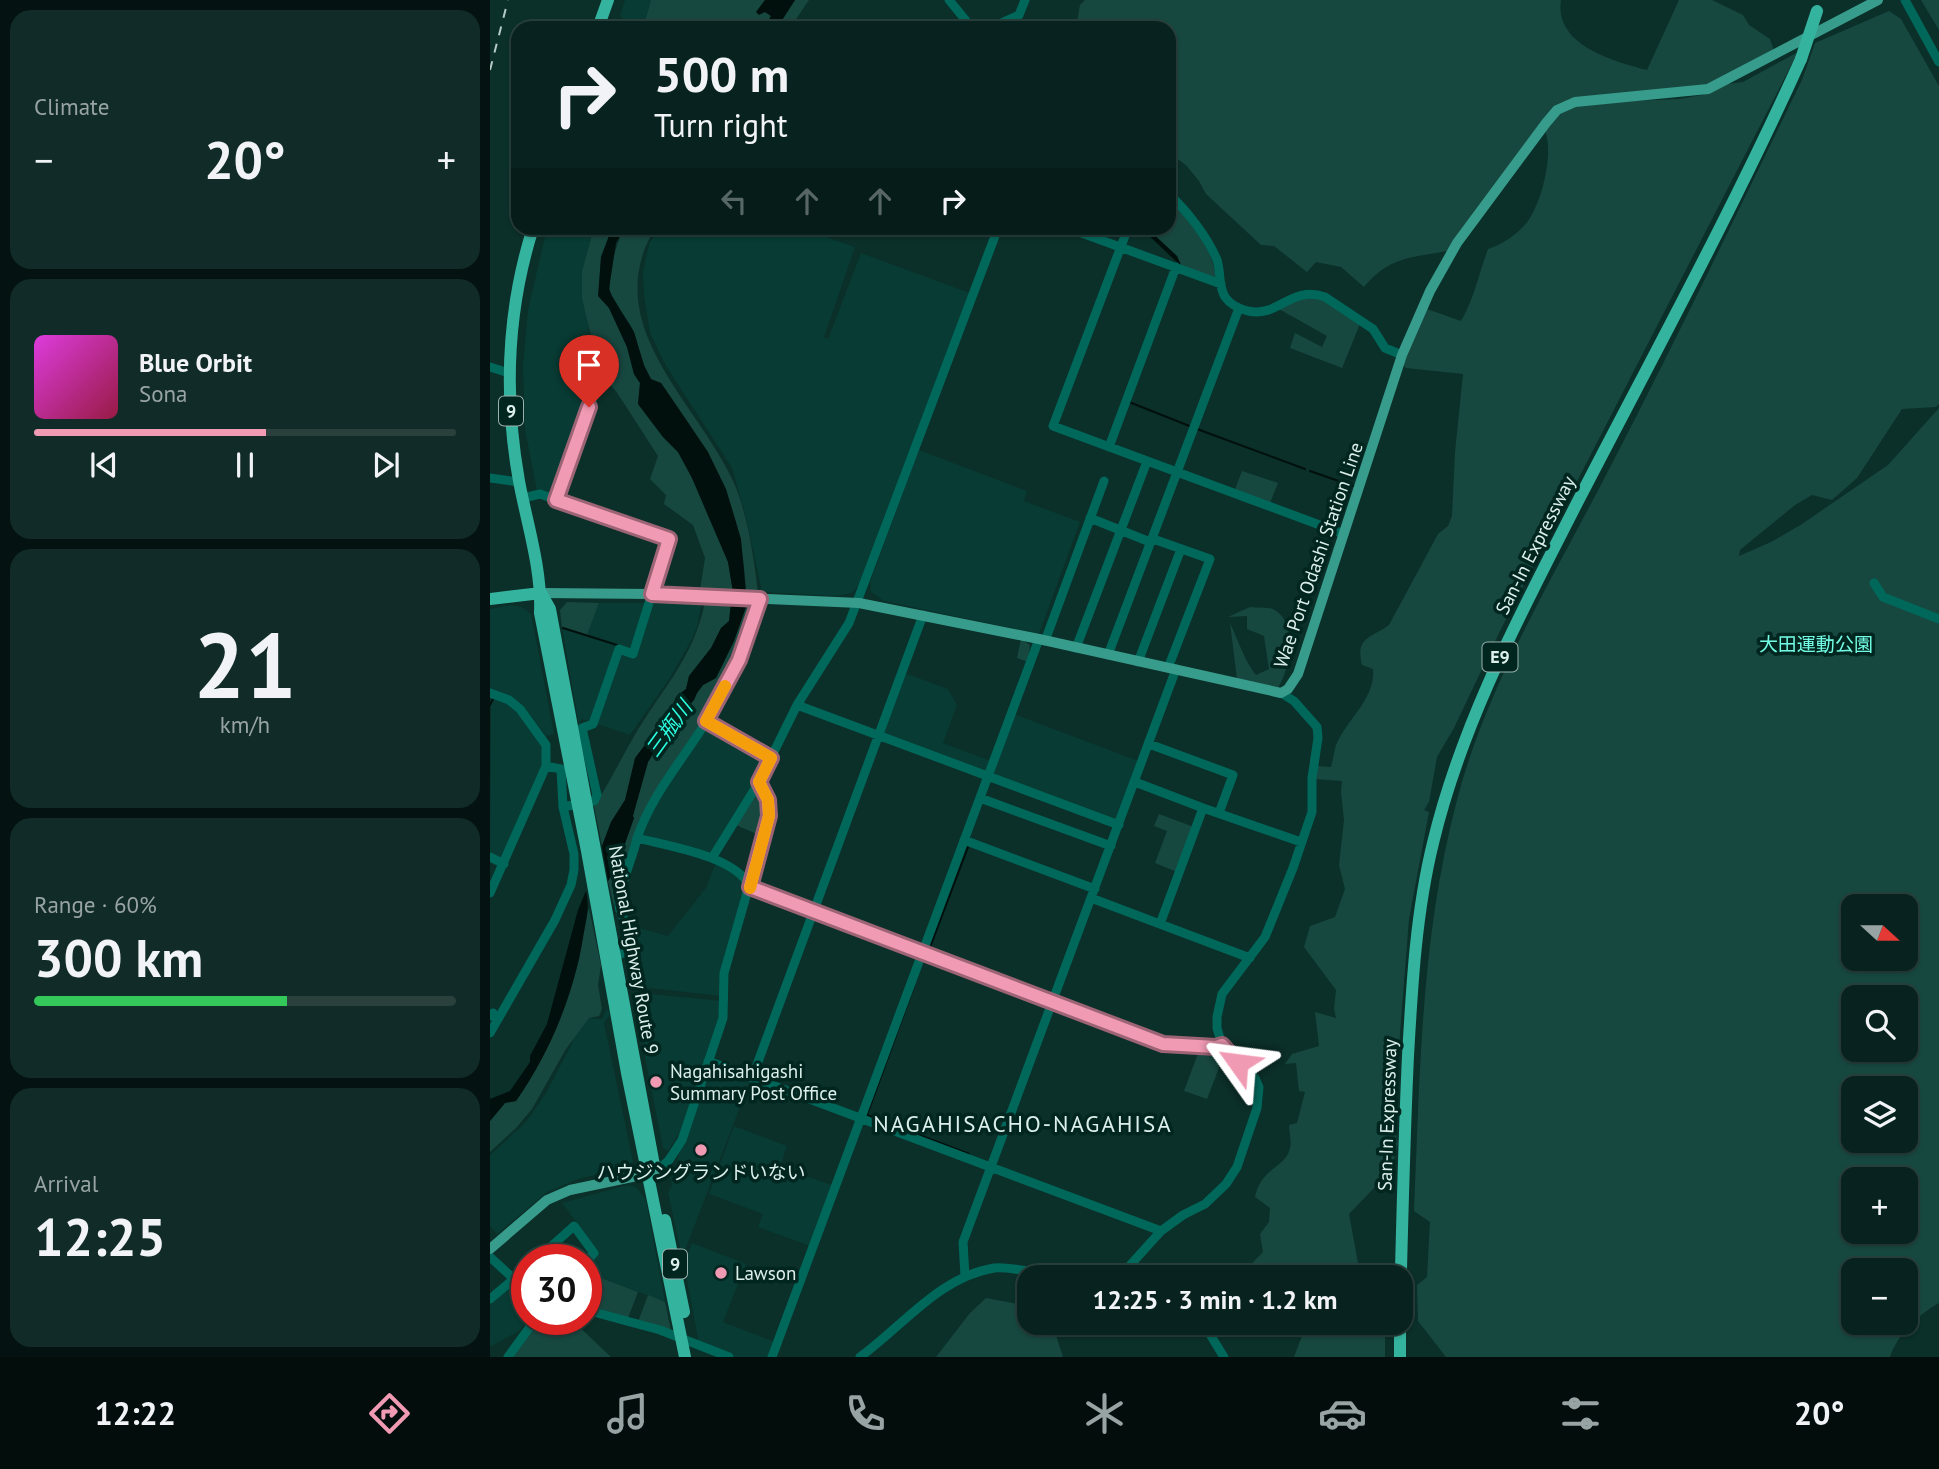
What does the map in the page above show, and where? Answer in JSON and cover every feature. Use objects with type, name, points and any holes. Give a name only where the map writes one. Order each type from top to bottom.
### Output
[{"type":"highway","points":[[600,21],[608,0]]},
{"type":"highway","name":"San-In Expressway","points":[[1401,1265],[1405,1114],[1415,955],[1427,871],[1447,790],[1464,739],[1487,684],[1742,185],[1801,59],[1819,6]]},
{"type":"highway","name":"National Highway Route 9","points":[[531,235],[514,311],[509,373],[512,429],[519,482],[541,593],[550,609],[582,803],[587,851],[611,953],[686,1340],[693,1357]]},
{"type":"highway","points":[[490,599],[541,593]]},
{"type":"highway","name":"National Highway Route 9","points":[[582,803],[591,826],[612,935],[611,953]]},
{"type":"highway","points":[[1400,1335],[1400,1357]]},
{"type":"highway","name":"National Highway Route 9","points":[[685,1357],[686,1340]]},
{"type":"main road","name":"Wae Port Odashi Station Line","points":[[541,593],[652,594],[859,603],[1281,693],[1288,689],[1298,674],[1402,355],[1430,291],[1457,243],[1557,110],[1575,102],[1708,89],[1878,0]]},
{"type":"main road","points":[[490,1249],[547,1200],[570,1189],[652,1173]]},
{"type":"street","points":[[949,0],[966,21]]},
{"type":"street","points":[[1006,21],[1019,15],[1025,0]]},
{"type":"street","points":[[1905,0],[1939,61]]},
{"type":"street","points":[[1176,201],[1189,214],[1217,260],[1225,297],[1239,308],[1263,312],[1274,309],[1288,299],[1316,294],[1325,296],[1373,329],[1385,348],[1402,355]]},
{"type":"street","points":[[712,858],[759,782],[797,705],[859,603],[995,235]]},
{"type":"street","points":[[1088,235],[1221,284]]},
{"type":"street","points":[[1125,235],[1053,426],[1344,534]]},
{"type":"street","points":[[1109,447],[1176,267]]},
{"type":"street","points":[[1108,655],[1239,308]]},
{"type":"street","points":[[490,367],[509,373]]},
{"type":"street","points":[[556,500],[596,390]]},
{"type":"street","points":[[1076,649],[1146,464]]},
{"type":"street","points":[[490,478],[519,482]]},
{"type":"street","points":[[772,1357],[921,953],[1104,481]]},
{"type":"street","points":[[523,498],[540,494],[669,539],[633,654],[619,649],[593,724],[582,728],[597,795],[594,801],[563,807]]},
{"type":"street","points":[[965,1276],[963,1242],[1149,744],[1210,559],[1156,540],[1150,542],[1090,518]]},
{"type":"street","points":[[1138,662],[1181,549]]},
{"type":"street","points":[[1874,583],[1883,597],[1939,619]]},
{"type":"street","points":[[611,953],[625,954],[634,943],[618,904],[637,838],[654,797],[706,721],[739,660],[757,599]]},
{"type":"street","points":[[752,1078],[923,615]]},
{"type":"street","points":[[490,693],[515,704],[546,745],[547,766],[490,893]]},
{"type":"street","points":[[1133,1265],[1161,1231],[1183,1215],[1205,1205],[1226,1184],[1237,1167],[1257,1108],[1259,1087],[1255,1078],[1222,1045],[1217,1028],[1218,1006],[1230,982],[1265,937],[1312,812],[1317,727],[1294,701],[1281,693]]},
{"type":"street","points":[[797,705],[1119,825]]},
{"type":"street","points":[[706,721],[771,758]]},
{"type":"street","points":[[546,745],[570,740]]},
{"type":"street","points":[[1149,744],[1233,775],[1219,813]]},
{"type":"street","points":[[490,1033],[493,1014],[555,920],[575,870],[563,807],[561,769],[547,766]]},
{"type":"street","points":[[652,1173],[668,1160],[682,1140],[725,1012],[724,973],[769,816],[768,800],[759,782]]},
{"type":"street","points":[[1135,782],[1301,842]]},
{"type":"street","points":[[980,798],[1111,846]]},
{"type":"street","points":[[1160,924],[1203,808]]},
{"type":"street","points":[[637,838],[712,858],[736,872],[750,887],[813,913],[1163,1044],[1216,1047],[1222,1045]]},
{"type":"street","points":[[964,840],[1160,924],[1250,958]]},
{"type":"street","points":[[490,857],[504,864]]},
{"type":"street","points":[[708,1061],[1161,1231]]},
{"type":"street","points":[[554,1244],[574,1226],[587,1244]]},
{"type":"street","points":[[490,1257],[511,1277]]},
{"type":"street","points":[[860,1357],[942,1289],[965,1276],[996,1268],[1017,1270]]},
{"type":"street","points":[[490,1299],[511,1282]]},
{"type":"street","points":[[602,1314],[658,1329],[729,1357]]},
{"type":"street","points":[[508,1357],[522,1335]]},
{"type":"street","points":[[1210,1335],[1224,1357]]},
{"type":"shaded area","points":[[625,0],[651,0],[645,21],[623,21],[620,16]]},
{"type":"shaded area","points":[[545,235],[592,235],[582,271],[589,332],[600,375],[558,489],[550,496],[537,491],[525,430],[523,365],[528,310]]},
{"type":"shaded area","points":[[655,235],[820,235],[855,247],[824,337],[828,339],[861,253],[970,293],[860,584],[851,593],[837,596],[762,592],[732,468],[666,366],[650,333],[643,272],[649,244]]},
{"type":"shaded area","points":[[919,450],[1027,491],[1024,501],[1080,522],[1039,634],[884,601],[871,592],[870,582]]},
{"type":"shaded area","points":[[655,600],[702,601],[692,639],[670,678],[630,735],[597,724],[621,653],[633,656],[649,609]]},
{"type":"shaded area","points":[[599,603],[645,603],[631,650],[618,645],[590,722],[581,719],[579,726],[562,628],[587,635]]},
{"type":"shaded area","points":[[511,605],[522,607],[531,614],[554,734],[546,736],[521,703],[490,689],[490,609]]},
{"type":"shaded area","points":[[905,673],[948,689],[957,705],[943,743],[991,761],[986,774],[882,733]]},
{"type":"shaded area","points":[[491,696],[514,707],[543,747],[544,765],[503,857],[499,858],[490,854]]},
{"type":"shaded area","points":[[1014,714],[1141,762],[1118,822],[991,775]]},
{"type":"shaded area","points":[[710,725],[765,757],[738,815],[718,846],[709,854],[639,834],[645,819],[705,726]]},
{"type":"shaded area","points":[[716,862],[745,882],[721,996],[631,986],[626,964],[640,953],[642,946],[633,926],[668,936],[706,888]]},
{"type":"shaded area","points":[[632,992],[722,1001],[680,1132],[668,1151],[663,1148]]},
{"type":"shaded area","points":[[586,1007],[589,1018],[602,1019],[607,1008],[610,1014],[604,1023],[632,1166],[578,1179],[547,1192],[497,1234],[490,1226],[490,1155],[526,1122],[546,1093],[571,1045]]},
{"type":"shaded area","points":[[710,1064],[750,1081],[682,1258],[668,1192]]},
{"type":"shaded area","points":[[734,1126],[787,1146],[780,1167],[832,1185],[810,1246],[758,1227],[763,1214],[709,1194]]},
{"type":"shaded area","points":[[627,1185],[636,1187],[646,1200],[665,1302],[602,1278],[602,1244],[593,1244],[562,1203]]},
{"type":"shaded area","points":[[692,1243],[746,1264],[723,1322],[775,1342],[769,1357],[734,1357],[699,1344],[684,1264]]},
{"type":"shaded area","points":[[508,1287],[511,1289],[512,1335],[490,1347],[490,1302]]},
{"type":"green space","points":[[651,0],[765,0],[756,13],[765,12],[771,16],[768,21],[645,21]]},
{"type":"green space","points":[[795,0],[809,0],[795,21],[782,21]]},
{"type":"green space","points":[[1085,0],[1561,0],[1561,16],[1576,40],[1603,56],[1647,70],[1679,0],[1712,0],[1743,15],[1749,25],[1770,39],[1774,51],[1701,87],[1570,99],[1447,251],[1412,257],[1392,264],[1364,287],[1341,267],[1316,262],[1307,272],[1274,246],[1261,245],[1206,194],[1186,165],[1176,158],[1176,21],[1077,21],[1080,5]]},
{"type":"green space","points":[[1921,0],[1939,0],[1939,30]]},
{"type":"green space","name":"大田運動公園","points":[[1889,11],[1901,19],[1939,86],[1939,404],[1936,407],[1902,409],[1857,478],[1832,500],[1812,495],[1795,505],[1740,550],[1739,556],[1802,524],[1888,465],[1939,408],[1939,1303],[1918,1319],[1918,1258],[1841,1258],[1841,1335],[1903,1335],[1890,1357],[1446,1357],[1418,1321],[1417,1285],[1427,1277],[1430,1222],[1414,1211],[1429,953],[1445,851],[1457,800],[1469,758],[1502,676],[1630,429],[1802,80],[1815,43]]},
{"type":"green space","points":[[1798,52],[1437,757],[1429,802],[1424,810],[1429,812],[1409,919],[1393,1123],[1398,1143],[1389,1180],[1374,1188],[1349,1214],[1358,1265],[1250,1265],[1263,1252],[1260,1234],[1269,1222],[1270,1208],[1255,1197],[1258,1187],[1288,1155],[1291,1143],[1289,1125],[1297,1123],[1305,1092],[1299,1091],[1296,1063],[1285,1064],[1292,1054],[1319,1046],[1315,1012],[1336,1018],[1336,990],[1304,947],[1310,926],[1335,917],[1345,889],[1339,865],[1344,820],[1342,781],[1314,779],[1316,766],[1331,767],[1341,735],[1370,689],[1373,669],[1362,665],[1360,656],[1363,643],[1389,625],[1438,534],[1448,526],[1452,516],[1463,374],[1406,368],[1403,365],[1427,309],[1461,321],[1473,295],[1488,249],[1515,234],[1528,221],[1538,202],[1545,177],[1548,152],[1545,131],[1558,115],[1584,103],[1679,99],[1702,95],[1727,84],[1743,82]]},
{"type":"green space","points":[[1176,207],[1206,246],[1216,280],[1182,267],[1153,235],[1176,235]]},
{"type":"green space","points":[[592,235],[609,235],[601,257],[599,296],[609,308],[627,347],[634,374],[640,383],[638,404],[678,452],[692,478],[728,562],[733,592],[700,590],[705,558],[693,525],[664,504],[666,495],[650,479],[658,456],[616,391],[600,375],[582,298],[582,271]]},
{"type":"green space","points":[[621,235],[652,235],[640,263],[638,297],[645,330],[659,362],[718,453],[734,483],[747,523],[758,593],[746,593],[738,531],[721,481],[695,434],[661,383],[652,380],[647,373],[632,328],[611,296],[609,284]]},
{"type":"green space","points":[[1320,296],[1360,324],[1342,368],[1290,348],[1295,333],[1322,347],[1327,336],[1279,309],[1294,301]]},
{"type":"green space","points":[[1242,471],[1278,483],[1270,503],[1234,492]]},
{"type":"green space","points":[[567,602],[599,603],[587,635],[562,628],[560,610]]},
{"type":"green space","points":[[705,602],[731,603],[729,621],[721,628],[711,648],[689,676],[686,689],[676,697],[672,709],[636,758],[625,800],[611,822],[602,846],[594,806],[684,658],[700,623]]},
{"type":"green space","points":[[747,604],[755,604],[747,635],[712,708],[655,794],[624,872],[614,906],[608,881],[616,869],[634,818],[632,817],[648,762],[673,723],[694,700],[703,685],[716,678],[734,641]]},
{"type":"green space","points":[[1250,607],[1273,609],[1281,615],[1286,624],[1289,658],[1278,688],[1237,679],[1230,623],[1256,675],[1269,669],[1264,636],[1247,629],[1247,616],[1228,617]]},
{"type":"green space","points":[[1021,639],[1030,645],[1028,662],[1017,658]]},
{"type":"green space","points":[[758,788],[766,809],[759,835],[736,825]]},
{"type":"green space","points":[[1159,814],[1194,827],[1177,872],[1155,863],[1167,831],[1154,826]]},
{"type":"green space","points":[[589,908],[601,965],[598,985],[602,1009],[599,1016],[589,1018],[566,1049],[532,1109],[490,1152],[490,1121],[505,1103],[516,1101],[536,1070],[559,1020],[579,960]]},
{"type":"green space","points":[[1200,1048],[1225,1052],[1207,1099],[1184,1091]]},
{"type":"green space","points":[[602,1278],[638,1292],[628,1318],[602,1312]]},
{"type":"green space","points":[[648,1295],[665,1302],[671,1331],[638,1322]]},
{"type":"green space","points":[[986,1298],[1017,1304],[1017,1335],[1056,1335],[1063,1357],[936,1357],[970,1313]]},
{"type":"green space","points":[[530,1335],[588,1335],[611,1357],[513,1357]]},
{"type":"green space","points":[[1302,1335],[1385,1335],[1385,1357],[1294,1357]]},
{"type":"water","points":[[765,0],[795,0],[782,21],[768,21],[771,16],[765,12],[759,15],[756,12]]},
{"type":"water","points":[[609,235],[620,235],[616,243],[609,289],[634,332],[651,379],[661,383],[687,421],[708,452],[726,489],[741,539],[746,593],[733,592],[728,562],[678,452],[638,404],[640,383],[634,374],[627,347],[609,308],[598,296],[601,257]]},
{"type":"water","points":[[1148,235],[1154,235],[1177,256],[1182,267]]},
{"type":"water","name":"三瓶川","points":[[731,603],[747,604],[734,641],[716,678],[703,685],[694,700],[673,723],[648,762],[634,818],[616,869],[608,881],[602,846],[611,822],[625,800],[635,758],[672,709],[676,697],[686,689],[689,676],[711,648],[721,628],[729,621]]},
{"type":"water","points":[[586,891],[587,914],[579,960],[550,1043],[516,1101],[505,1103],[490,1121],[490,1099],[510,1091],[530,1062],[530,1056],[547,1024],[578,910]]},
{"type":"waterway","points":[[1129,402],[1192,427]]},
{"type":"waterway","points":[[1197,429],[1305,469]]},
{"type":"waterway","points":[[1310,471],[1353,486]]},
{"type":"waterway","points":[[563,628],[617,645]]},
{"type":"waterway","points":[[490,705],[493,699]]},
{"type":"waterway","points":[[929,950],[968,847]]},
{"type":"waterway","points":[[914,986],[867,1115],[969,1154]]},
{"type":"railway","points":[[490,70],[508,0]]},
{"type":"slow traffic","points":[[725,686],[706,721],[771,758],[759,782],[768,800],[769,816],[750,888]]},
{"type":"place","name":"Nagahisahigashi Summary Post Office","points":[[656,1082]]},
{"type":"place","name":"ハウジングランドいない","points":[[701,1150]]},
{"type":"place","name":"Lawson","points":[[721,1273]]},
{"type":"district","name":"NAGAHISACHO-NAGAHISA","points":[[1023,1124]]},
{"type":"route","points":[[589,407],[556,500],[669,539],[652,594],[760,599],[739,660],[706,721],[771,758],[759,782],[768,800],[769,816],[750,887],[1163,1044],[1216,1047],[1222,1045],[1238,1063]]}]
